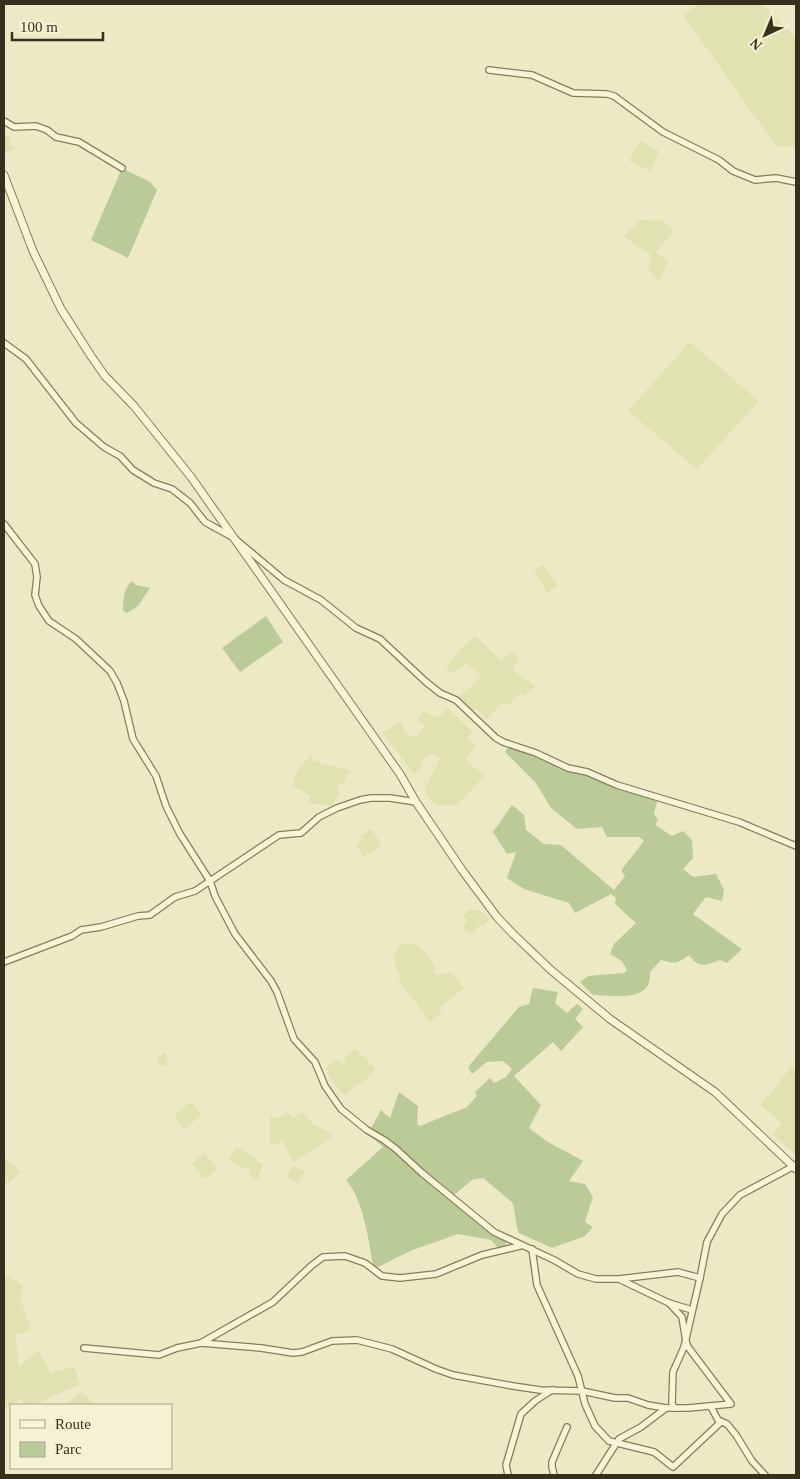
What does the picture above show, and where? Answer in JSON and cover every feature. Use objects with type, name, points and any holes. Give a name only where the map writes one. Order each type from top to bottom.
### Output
[{"type":"street","points":[[488,70],[532,75],[573,93],[614,96],[663,132],[719,160],[732,171],[755,180],[776,178],[796,182]]},
{"type":"street","points":[[4,122],[14,127],[36,126],[47,130],[56,137],[79,142],[122,168]]},
{"type":"street","points":[[4,175],[34,251],[61,309],[91,356],[105,376],[134,406],[191,477],[276,595],[308,644],[400,774],[416,802],[462,870],[497,917],[552,971],[610,1019],[715,1092],[795,1166],[740,1196],[722,1214],[707,1242],[686,1341],[673,1372],[672,1403],[674,1408]]},
{"type":"street","points":[[4,343],[26,359],[58,402],[82,429],[104,447],[120,456],[134,470],[154,483],[172,489],[190,503],[205,522],[234,538],[284,580],[322,600],[356,628],[380,639],[426,682],[440,693],[456,700],[496,738],[536,753],[568,768],[587,772],[632,790],[681,803],[739,822],[796,846]]},
{"type":"street","points":[[4,524],[35,564],[37,577],[36,595],[39,606],[49,621],[76,639],[110,671],[118,683],[133,739],[156,776],[166,806],[180,834],[210,882],[215,896],[232,928],[271,981],[277,992],[294,1039],[315,1062],[325,1086],[341,1109],[367,1130],[396,1149],[488,1229],[586,1277],[619,1279],[678,1272],[700,1278]]},
{"type":"street","points":[[4,962],[72,936],[81,930],[101,927],[138,916],[150,915],[175,897],[195,891],[210,882],[279,835],[301,833],[319,817],[337,808],[372,798],[390,798],[416,802]]},
{"type":"street","points":[[201,1343],[273,1302],[311,1266],[324,1257],[344,1256],[365,1263],[382,1276],[400,1278],[436,1274],[482,1255],[522,1246]]},
{"type":"street","points":[[532,1249],[537,1285],[578,1376],[585,1404],[595,1426],[609,1441],[654,1452],[673,1467],[721,1422]]},
{"type":"street","points":[[619,1279],[669,1303],[692,1310]]},
{"type":"street","points":[[84,1348],[159,1355],[177,1348],[201,1343],[302,1352],[332,1341],[357,1340],[392,1349],[454,1375],[540,1390],[582,1391],[615,1398],[628,1398],[648,1405],[666,1408],[731,1404],[686,1341],[682,1317],[669,1303]]},
{"type":"street","points":[[508,1475],[506,1465],[521,1414],[534,1401],[554,1389]]},
{"type":"street","points":[[711,1406],[721,1422],[727,1424],[752,1461],[765,1475]]},
{"type":"street","points":[[596,1475],[615,1443],[623,1436],[646,1424],[666,1408]]},
{"type":"street","points":[[554,1475],[552,1462],[567,1427]]},
{"type":"green space","points":[[699,4],[761,4],[796,37],[796,147],[776,146],[683,15]]},
{"type":"green space","points":[[4,133],[11,138],[8,143],[16,150],[4,153]]},
{"type":"green space","points":[[640,141],[659,151],[651,171],[629,161]]},
{"type":"green space","points":[[122,168],[150,182],[157,190],[128,258],[91,240]]},
{"type":"green space","points":[[661,219],[674,231],[656,252],[668,261],[659,282],[648,269],[652,256],[624,237],[640,220]]},
{"type":"green space","points":[[690,342],[759,401],[697,469],[628,411]]},
{"type":"green space","points":[[542,565],[558,585],[548,594],[534,572]]},
{"type":"green space","points":[[132,581],[136,585],[150,588],[138,606],[127,613],[123,611],[124,599],[127,587]]},
{"type":"green space","points":[[266,616],[283,642],[240,672],[222,648]]},
{"type":"green space","points":[[475,636],[501,661],[511,652],[520,658],[512,670],[535,686],[525,696],[520,693],[507,706],[503,702],[487,719],[476,708],[473,711],[458,697],[482,677],[467,663],[452,674],[446,667],[455,655]]},
{"type":"green space","points":[[447,708],[472,731],[467,738],[476,746],[466,760],[484,776],[457,805],[435,805],[424,790],[440,758],[431,754],[420,762],[423,767],[414,774],[382,732],[401,722],[405,732],[415,738],[425,726],[417,721],[424,712],[439,717]]},
{"type":"green space","points":[[511,744],[658,798],[654,814],[658,820],[655,825],[672,836],[683,831],[692,840],[693,858],[683,869],[693,877],[716,874],[724,890],[722,901],[706,897],[693,914],[742,949],[727,963],[720,960],[703,965],[696,962],[689,955],[676,962],[661,960],[650,972],[649,982],[645,989],[638,993],[630,996],[593,995],[580,982],[588,976],[624,973],[627,970],[622,961],[610,954],[614,944],[636,923],[615,904],[616,898],[611,894],[575,913],[569,903],[524,889],[507,878],[516,852],[507,854],[493,832],[512,805],[524,815],[526,830],[544,844],[561,845],[614,890],[625,876],[622,869],[644,841],[639,837],[607,837],[602,827],[577,829],[551,808],[536,783],[505,752]]},
{"type":"green space","points":[[312,754],[313,761],[349,770],[344,782],[339,784],[338,797],[335,798],[333,806],[309,803],[310,795],[292,786],[297,771]]},
{"type":"green space","points":[[371,829],[381,843],[381,846],[363,857],[356,845],[362,840],[360,837]]},
{"type":"green space","points":[[469,910],[479,910],[490,919],[483,926],[480,924],[474,934],[462,928],[467,921],[463,915]]},
{"type":"green space","points":[[403,944],[420,947],[434,965],[435,975],[451,972],[464,988],[439,1008],[442,1012],[430,1022],[409,993],[407,994],[398,979],[401,977],[395,965],[394,957],[398,948]]},
{"type":"green space","points":[[533,988],[558,992],[555,1003],[567,1013],[577,1004],[583,1009],[575,1019],[583,1027],[561,1051],[553,1042],[514,1076],[541,1105],[529,1128],[548,1142],[583,1161],[569,1181],[585,1184],[593,1197],[585,1222],[593,1227],[585,1236],[552,1248],[519,1233],[513,1203],[483,1178],[472,1180],[454,1195],[491,1227],[508,1237],[505,1248],[499,1249],[491,1240],[458,1234],[410,1251],[376,1268],[373,1266],[361,1209],[352,1188],[346,1180],[383,1147],[368,1134],[381,1110],[390,1118],[399,1092],[418,1106],[417,1124],[420,1126],[467,1107],[477,1096],[475,1092],[490,1078],[494,1083],[506,1077],[512,1069],[503,1061],[487,1062],[472,1074],[468,1067],[519,1007],[529,1004]]},
{"type":"green space","points":[[355,1048],[376,1069],[345,1096],[329,1077],[326,1068],[334,1061],[338,1060],[342,1064],[346,1062],[345,1058]]},
{"type":"green space","points":[[166,1053],[168,1064],[159,1066],[157,1058]]},
{"type":"green space","points":[[791,1067],[796,1070],[796,1155],[773,1135],[782,1123],[761,1105]]},
{"type":"green space","points":[[190,1102],[201,1115],[185,1129],[174,1115]]},
{"type":"green space","points":[[287,1112],[293,1118],[302,1112],[313,1124],[332,1134],[332,1137],[293,1162],[283,1141],[270,1146],[270,1116],[278,1118]]},
{"type":"green space","points":[[236,1147],[256,1158],[255,1161],[263,1164],[258,1179],[248,1175],[250,1168],[247,1167],[246,1170],[229,1160]]},
{"type":"green space","points":[[204,1153],[218,1168],[205,1179],[192,1164]]},
{"type":"green space","points":[[4,1158],[21,1171],[8,1184],[4,1182]]},
{"type":"green space","points":[[293,1165],[305,1172],[297,1183],[286,1176]]},
{"type":"green space","points":[[7,1277],[23,1285],[20,1298],[31,1330],[15,1335],[19,1367],[38,1351],[51,1373],[73,1366],[80,1384],[36,1404],[24,1404],[21,1399],[6,1408],[4,1404],[4,1279]]},
{"type":"green space","points":[[82,1392],[95,1404],[66,1404]]}]
